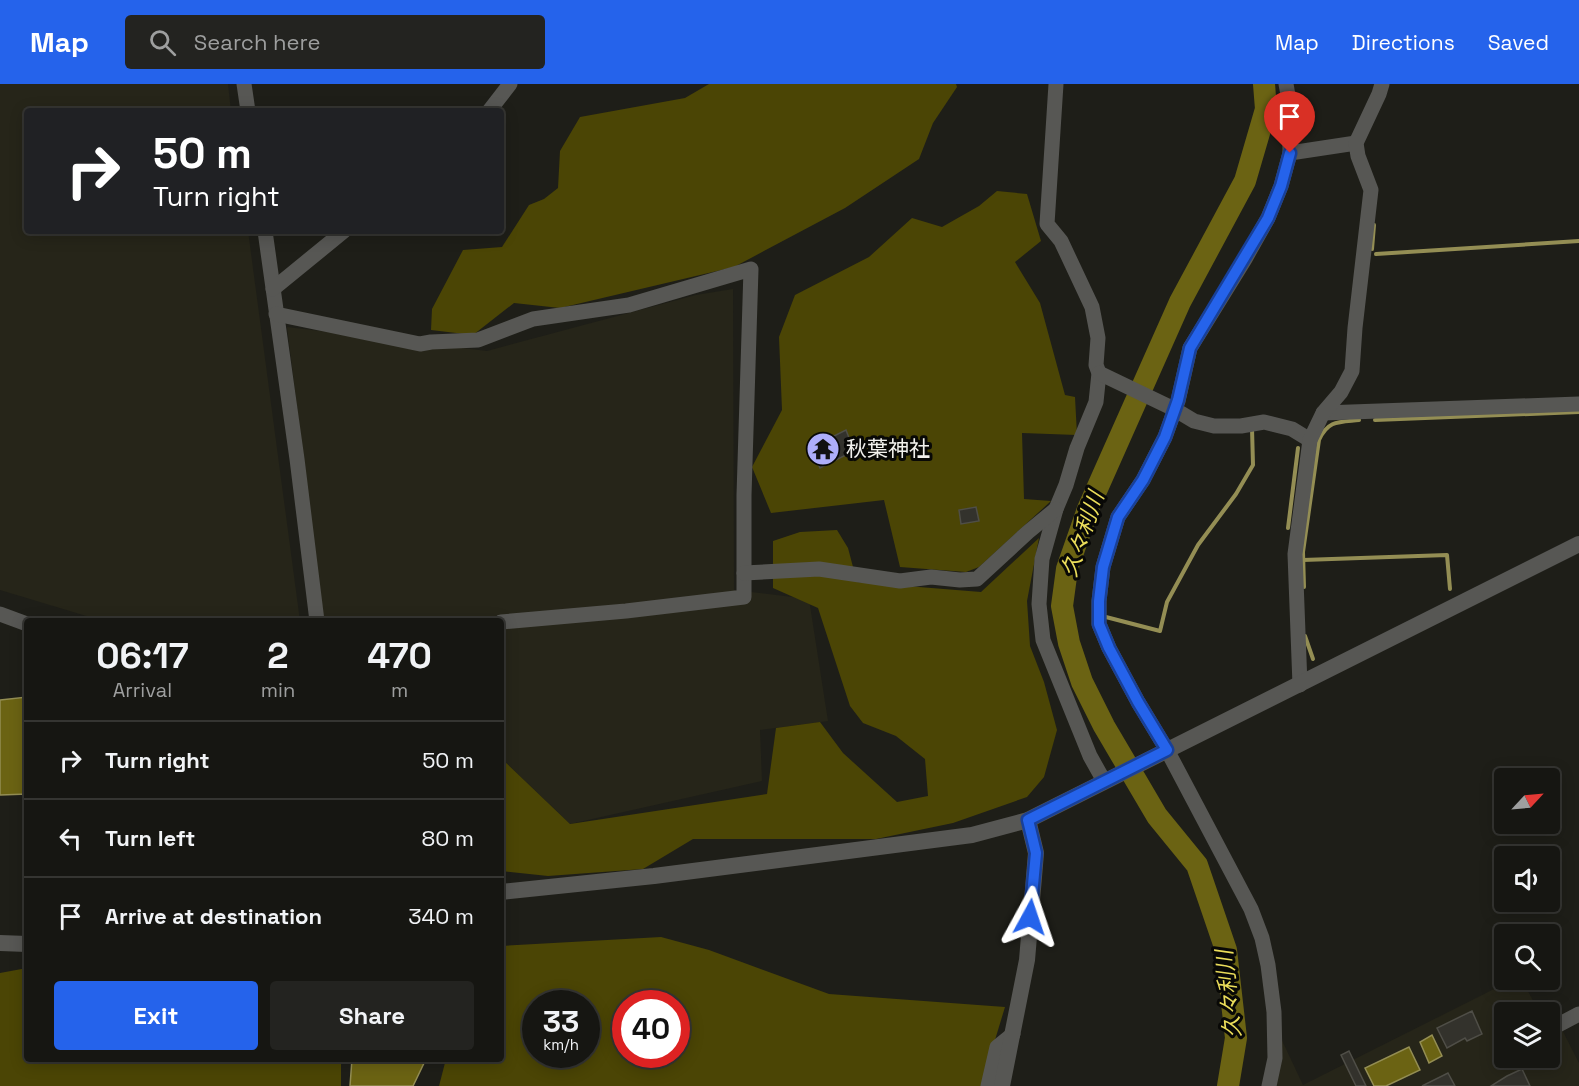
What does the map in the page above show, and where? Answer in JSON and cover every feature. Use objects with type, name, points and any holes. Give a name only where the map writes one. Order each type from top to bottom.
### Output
[{"type":"street","points":[[244,84],[248,108]]},
{"type":"street","points":[[491,108],[510,84]]},
{"type":"street","points":[[1056,84],[1047,224],[1061,241],[1092,307],[1098,338],[1096,365],[1099,373],[1096,402],[1056,509],[1042,559],[1039,604],[1043,640],[1090,756],[1104,781]]},
{"type":"street","points":[[1269,1086],[1275,1058],[1274,1012],[1264,947],[1251,909],[1167,750],[1109,648],[1099,624],[1099,601],[1103,567],[1118,517],[1143,480],[1165,437],[1178,400],[1190,348],[1268,218],[1281,186],[1290,153],[1289,101],[1286,84]]},
{"type":"street","points":[[1300,685],[1295,554],[1310,440],[1323,413],[1341,392],[1352,370],[1371,190],[1358,156],[1356,143],[1382,84]]},
{"type":"street","points":[[1290,153],[1356,143]]},
{"type":"street","points":[[265,234],[317,618]]},
{"type":"street","points":[[273,289],[340,234]]},
{"type":"street","points":[[276,314],[420,344],[478,340],[533,319],[629,305],[751,269],[744,495],[744,597],[626,611],[504,622]]},
{"type":"street","points":[[1099,373],[1194,421],[1214,426],[1241,426],[1264,422],[1292,429],[1310,440]]},
{"type":"street","points":[[1323,413],[1579,404]]},
{"type":"street","points":[[744,573],[819,569],[900,581],[931,577],[977,579],[1056,509]]},
{"type":"street","points":[[504,892],[642,878],[972,835],[1028,820],[1579,544]]},
{"type":"street","points":[[0,614],[24,623]]},
{"type":"street","points":[[1002,1086],[1027,960],[1036,853],[1028,820]]},
{"type":"street","points":[[0,943],[24,944]]},
{"type":"street","points":[[1560,1023],[1579,1014]]},
{"type":"street","points":[[988,1086],[997,1047],[1013,1034]]},
{"type":"shaded area","points":[[0,84],[228,84],[231,108],[24,108],[24,234],[248,234],[300,618],[93,618],[0,590]]},
{"type":"shaded area","points":[[709,84],[956,84],[957,87],[933,123],[919,159],[845,208],[734,267],[560,308],[514,303],[473,335],[431,330],[432,309],[463,250],[502,247],[529,205],[544,199],[558,188],[560,151],[580,117],[685,98]]},
{"type":"shaded area","points":[[997,191],[1027,194],[1041,241],[1015,262],[1040,303],[1065,395],[1075,397],[1077,435],[1022,433],[1024,499],[1051,501],[979,567],[966,572],[900,567],[884,500],[771,513],[752,467],[782,410],[779,337],[795,295],[869,257],[912,218],[942,227],[979,206]]},
{"type":"shaded area","points":[[733,289],[734,590],[809,599],[828,721],[760,730],[762,781],[570,824],[504,761],[504,618],[324,618],[287,327],[487,351],[696,295]]},
{"type":"shaded area","points":[[837,530],[848,548],[857,582],[981,592],[1039,538],[1027,601],[1030,646],[1044,682],[1057,730],[1044,777],[1027,797],[953,823],[876,839],[693,839],[643,869],[548,876],[504,871],[504,761],[570,824],[767,794],[776,728],[820,722],[843,753],[897,802],[928,796],[925,759],[896,736],[863,723],[850,706],[818,608],[773,588],[773,541],[800,532]]},
{"type":"shaded area","points":[[24,697],[24,794],[0,795],[0,700]]},
{"type":"shaded area","points":[[661,937],[709,950],[829,994],[1005,1007],[981,1086],[439,1086],[445,1062],[504,1062],[504,946]]},
{"type":"shaded area","points":[[24,969],[24,1062],[341,1062],[341,1086],[0,1086],[0,973]]},
{"type":"shaded area","points":[[1494,989],[1527,990],[1534,1002],[1494,1002],[1494,1068],[1560,1068],[1560,1026],[1579,1063],[1579,1086],[1272,1086],[1279,1034],[1303,1085]]},
{"type":"shaded area","points":[[1432,1035],[1442,1056],[1429,1063],[1420,1042]]},
{"type":"shaded area","points":[[1409,1047],[1420,1070],[1386,1086],[1374,1086],[1365,1068]]},
{"type":"shaded area","points":[[352,1062],[425,1062],[413,1086],[350,1086]]},
{"type":"building","name":"秋葉神社","points":[[846,430],[854,451],[820,468],[809,444],[826,435],[828,439]]},
{"type":"building","points":[[976,507],[979,521],[961,524],[959,510]]},
{"type":"building","points":[[1472,1011],[1482,1034],[1467,1041],[1465,1038],[1447,1048],[1437,1028]]},
{"type":"building","points":[[1349,1051],[1366,1086],[1356,1086],[1341,1055]]},
{"type":"building","points":[[1522,1069],[1530,1086],[1491,1086],[1507,1076]]},
{"type":"building","points":[[1448,1073],[1455,1086],[1422,1086]]},
{"type":"waterway","name":"久々利川","points":[[1228,1086],[1236,1038],[1226,950],[1197,865],[1157,816],[1104,726],[1082,682],[1069,643],[1062,606],[1067,569],[1088,509],[1180,302],[1245,181],[1266,109],[1264,84]]},
{"type":"waterway","points":[[1372,249],[1374,225]]},
{"type":"waterway","points":[[1376,254],[1579,241]]},
{"type":"waterway","points":[[1375,420],[1579,412]]},
{"type":"waterway","points":[[1304,587],[1303,552],[1319,440],[1330,425],[1359,420]]},
{"type":"waterway","points":[[1102,616],[1160,631],[1167,602],[1198,545],[1236,494],[1253,465],[1252,428]]},
{"type":"waterway","points":[[1288,528],[1298,448]]},
{"type":"waterway","points":[[1303,560],[1447,555],[1450,589]]},
{"type":"waterway","points":[[1305,636],[1313,659]]},
{"type":"place","name":"秋葉神社","points":[[823,449]]},
{"type":"route","points":[[1030,917],[1036,853],[1028,820],[1167,750],[1138,702],[1099,624],[1103,567],[1118,517],[1143,480],[1165,437],[1178,400],[1190,348],[1268,218],[1281,186],[1290,153]]}]
